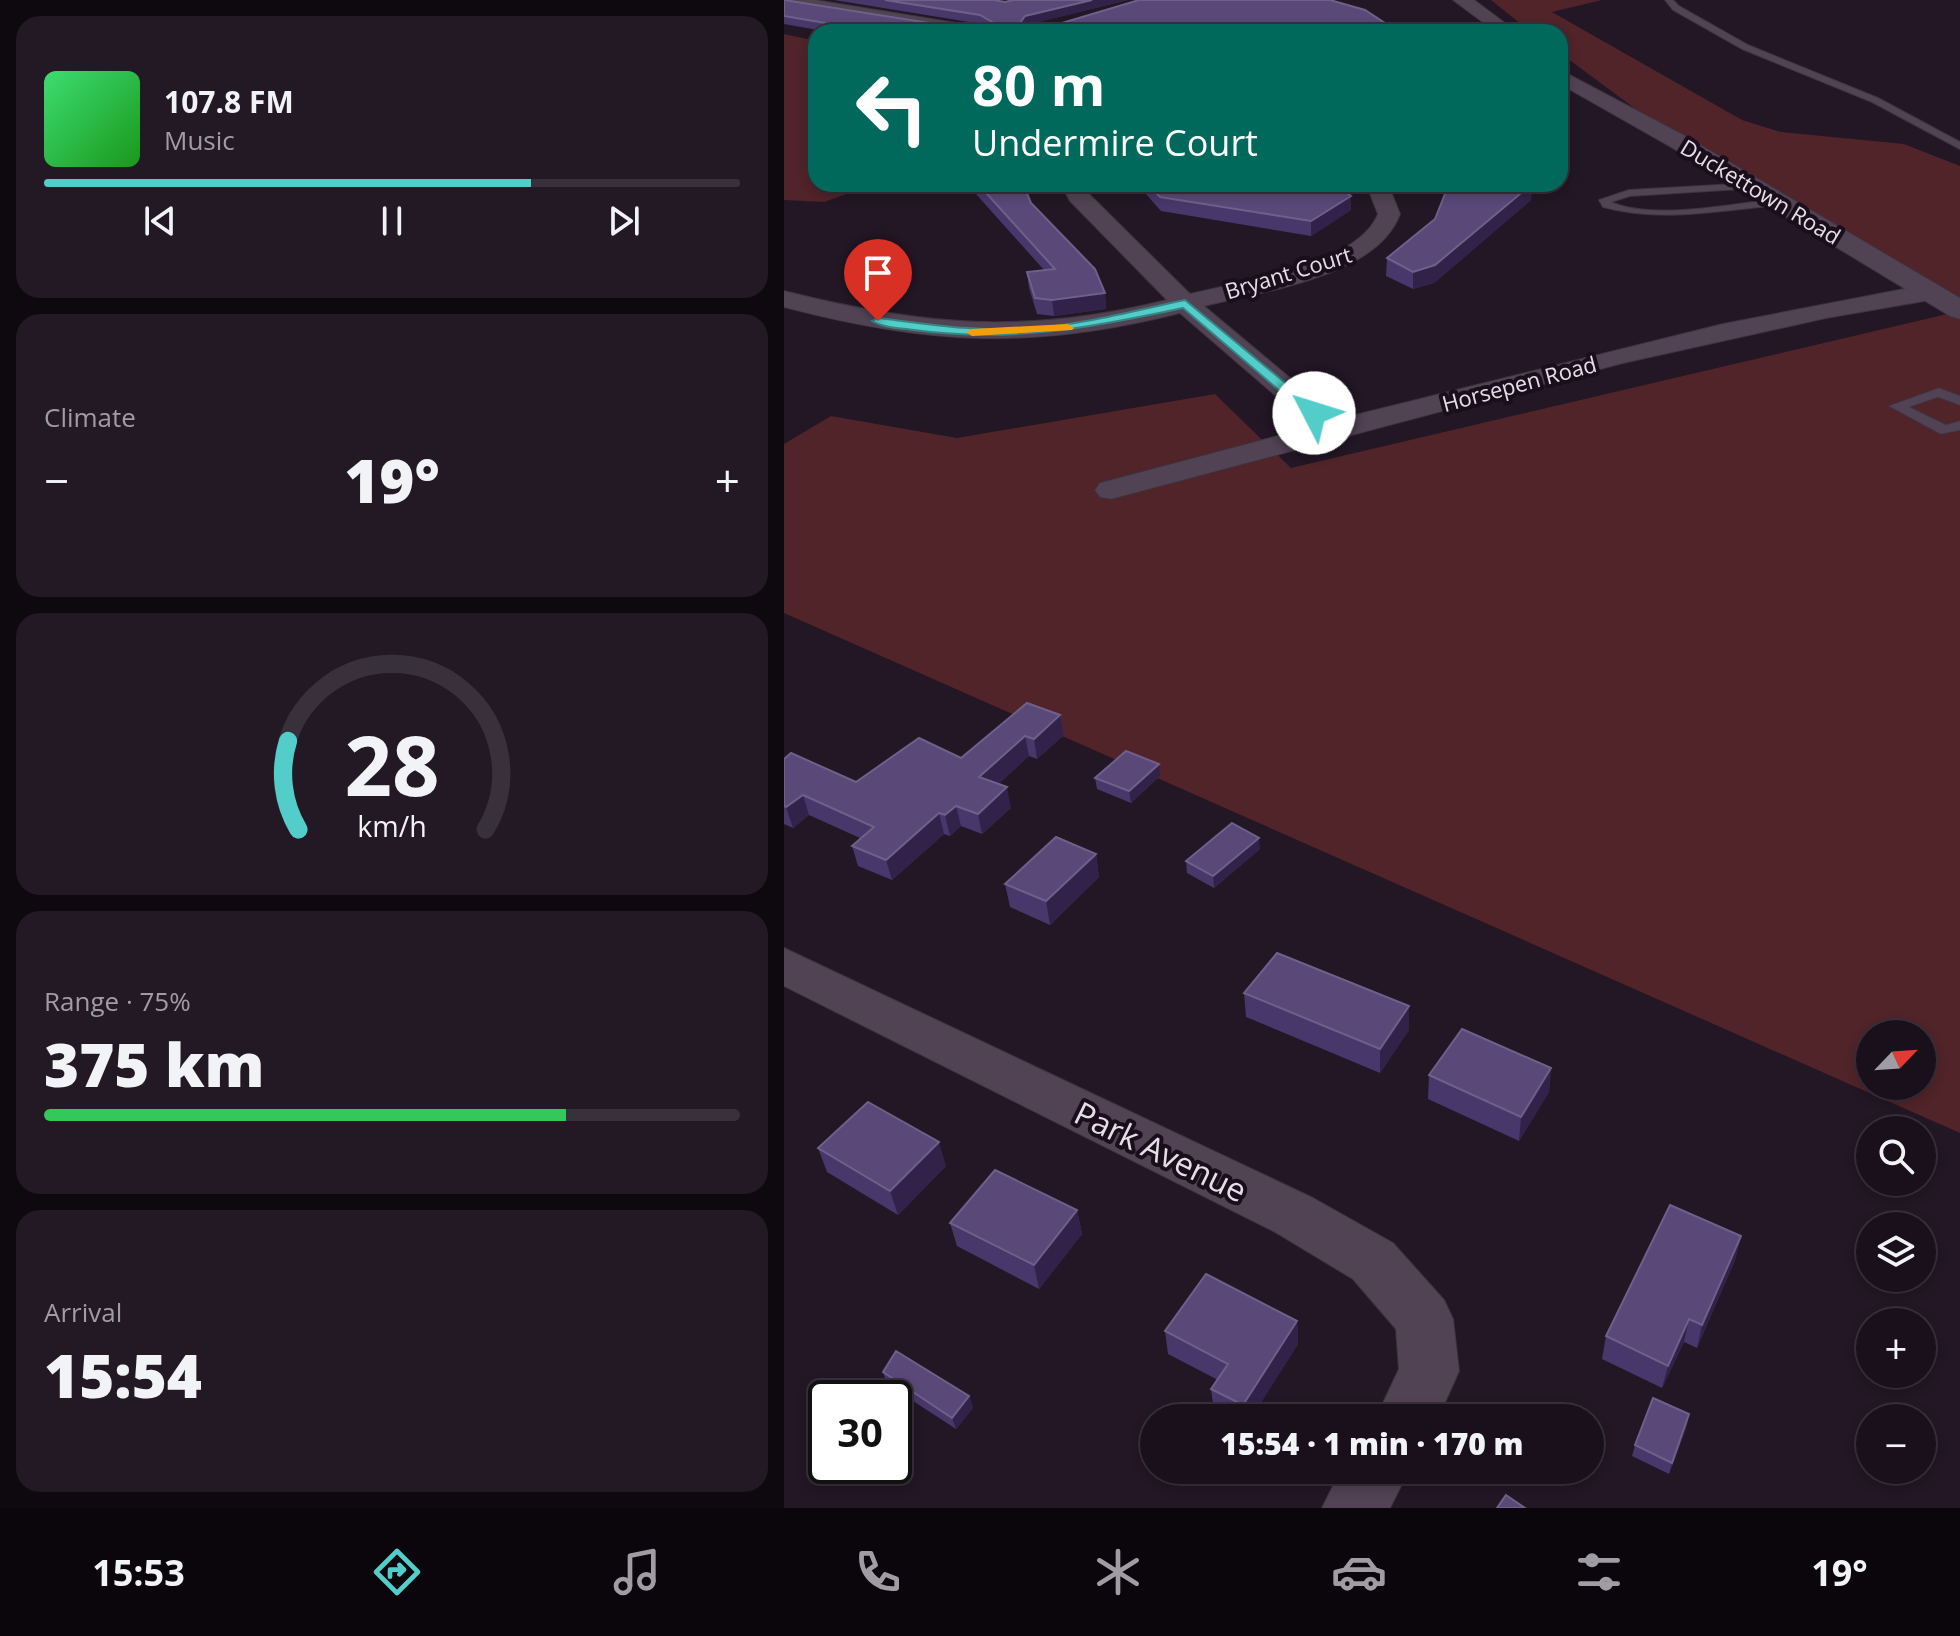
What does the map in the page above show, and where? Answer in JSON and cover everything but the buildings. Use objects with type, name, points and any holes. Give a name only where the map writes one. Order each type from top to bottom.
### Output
[{"type":"street","points":[[785,0],[932,24]]},
{"type":"street","points":[[1462,0],[1496,24]]},
{"type":"street","name":"Duckettown Road","points":[[1568,81],[1753,186],[1960,310]]},
{"type":"street","points":[[1076,192],[1185,304],[1335,431]]},
{"type":"street","name":"Bryant Court","points":[[1185,304],[1312,269],[1362,249],[1376,238],[1389,214],[1380,192]]},
{"type":"street","name":"Horsepen Road","points":[[1111,490],[1663,345],[1803,312],[1930,292]]},
{"type":"street","points":[[784,299],[894,324],[985,333],[1084,326],[1185,304]]},
{"type":"street","name":"Park Avenue","points":[[784,965],[1200,1172],[1294,1215],[1373,1261],[1424,1319],[1429,1371],[1414,1404]]},
{"type":"street","points":[[1354,1508],[1369,1484]]},
{"type":"lane","points":[[1669,0],[1676,8],[1745,47],[1932,128],[1960,146]]},
{"type":"lane","points":[[1932,128],[1960,134]]},
{"type":"lane","points":[[1753,186],[1629,193],[1605,200],[1607,205],[1631,212],[1780,202]]},
{"type":"lane","points":[[1676,190],[1698,208]]},
{"type":"lane","points":[[1960,401],[1939,392],[1896,406],[1946,431],[1960,425]]},
{"type":"shaded area","points":[[1491,0],[1602,0],[1552,12],[1742,120],[1781,132],[1904,144],[1960,166],[1960,298],[1641,113],[1568,59],[1568,24],[1521,24]]},
{"type":"shaded area","points":[[784,34],[808,39],[808,192],[852,192],[824,202],[784,200]]},
{"type":"shaded area","points":[[1960,311],[1960,1133],[1936,1122],[1936,1116],[1922,1116],[1885,1100],[1936,1100],[1936,1020],[1856,1020],[1856,1087],[784,613],[784,444],[831,416],[957,438],[1215,394],[1291,468]]},
{"type":"slow traffic","points":[[972,332],[1024,333],[1068,328]]},
{"type":"route","points":[[878,321],[951,331],[1024,333],[1084,326],[1185,304],[1314,413]]}]
